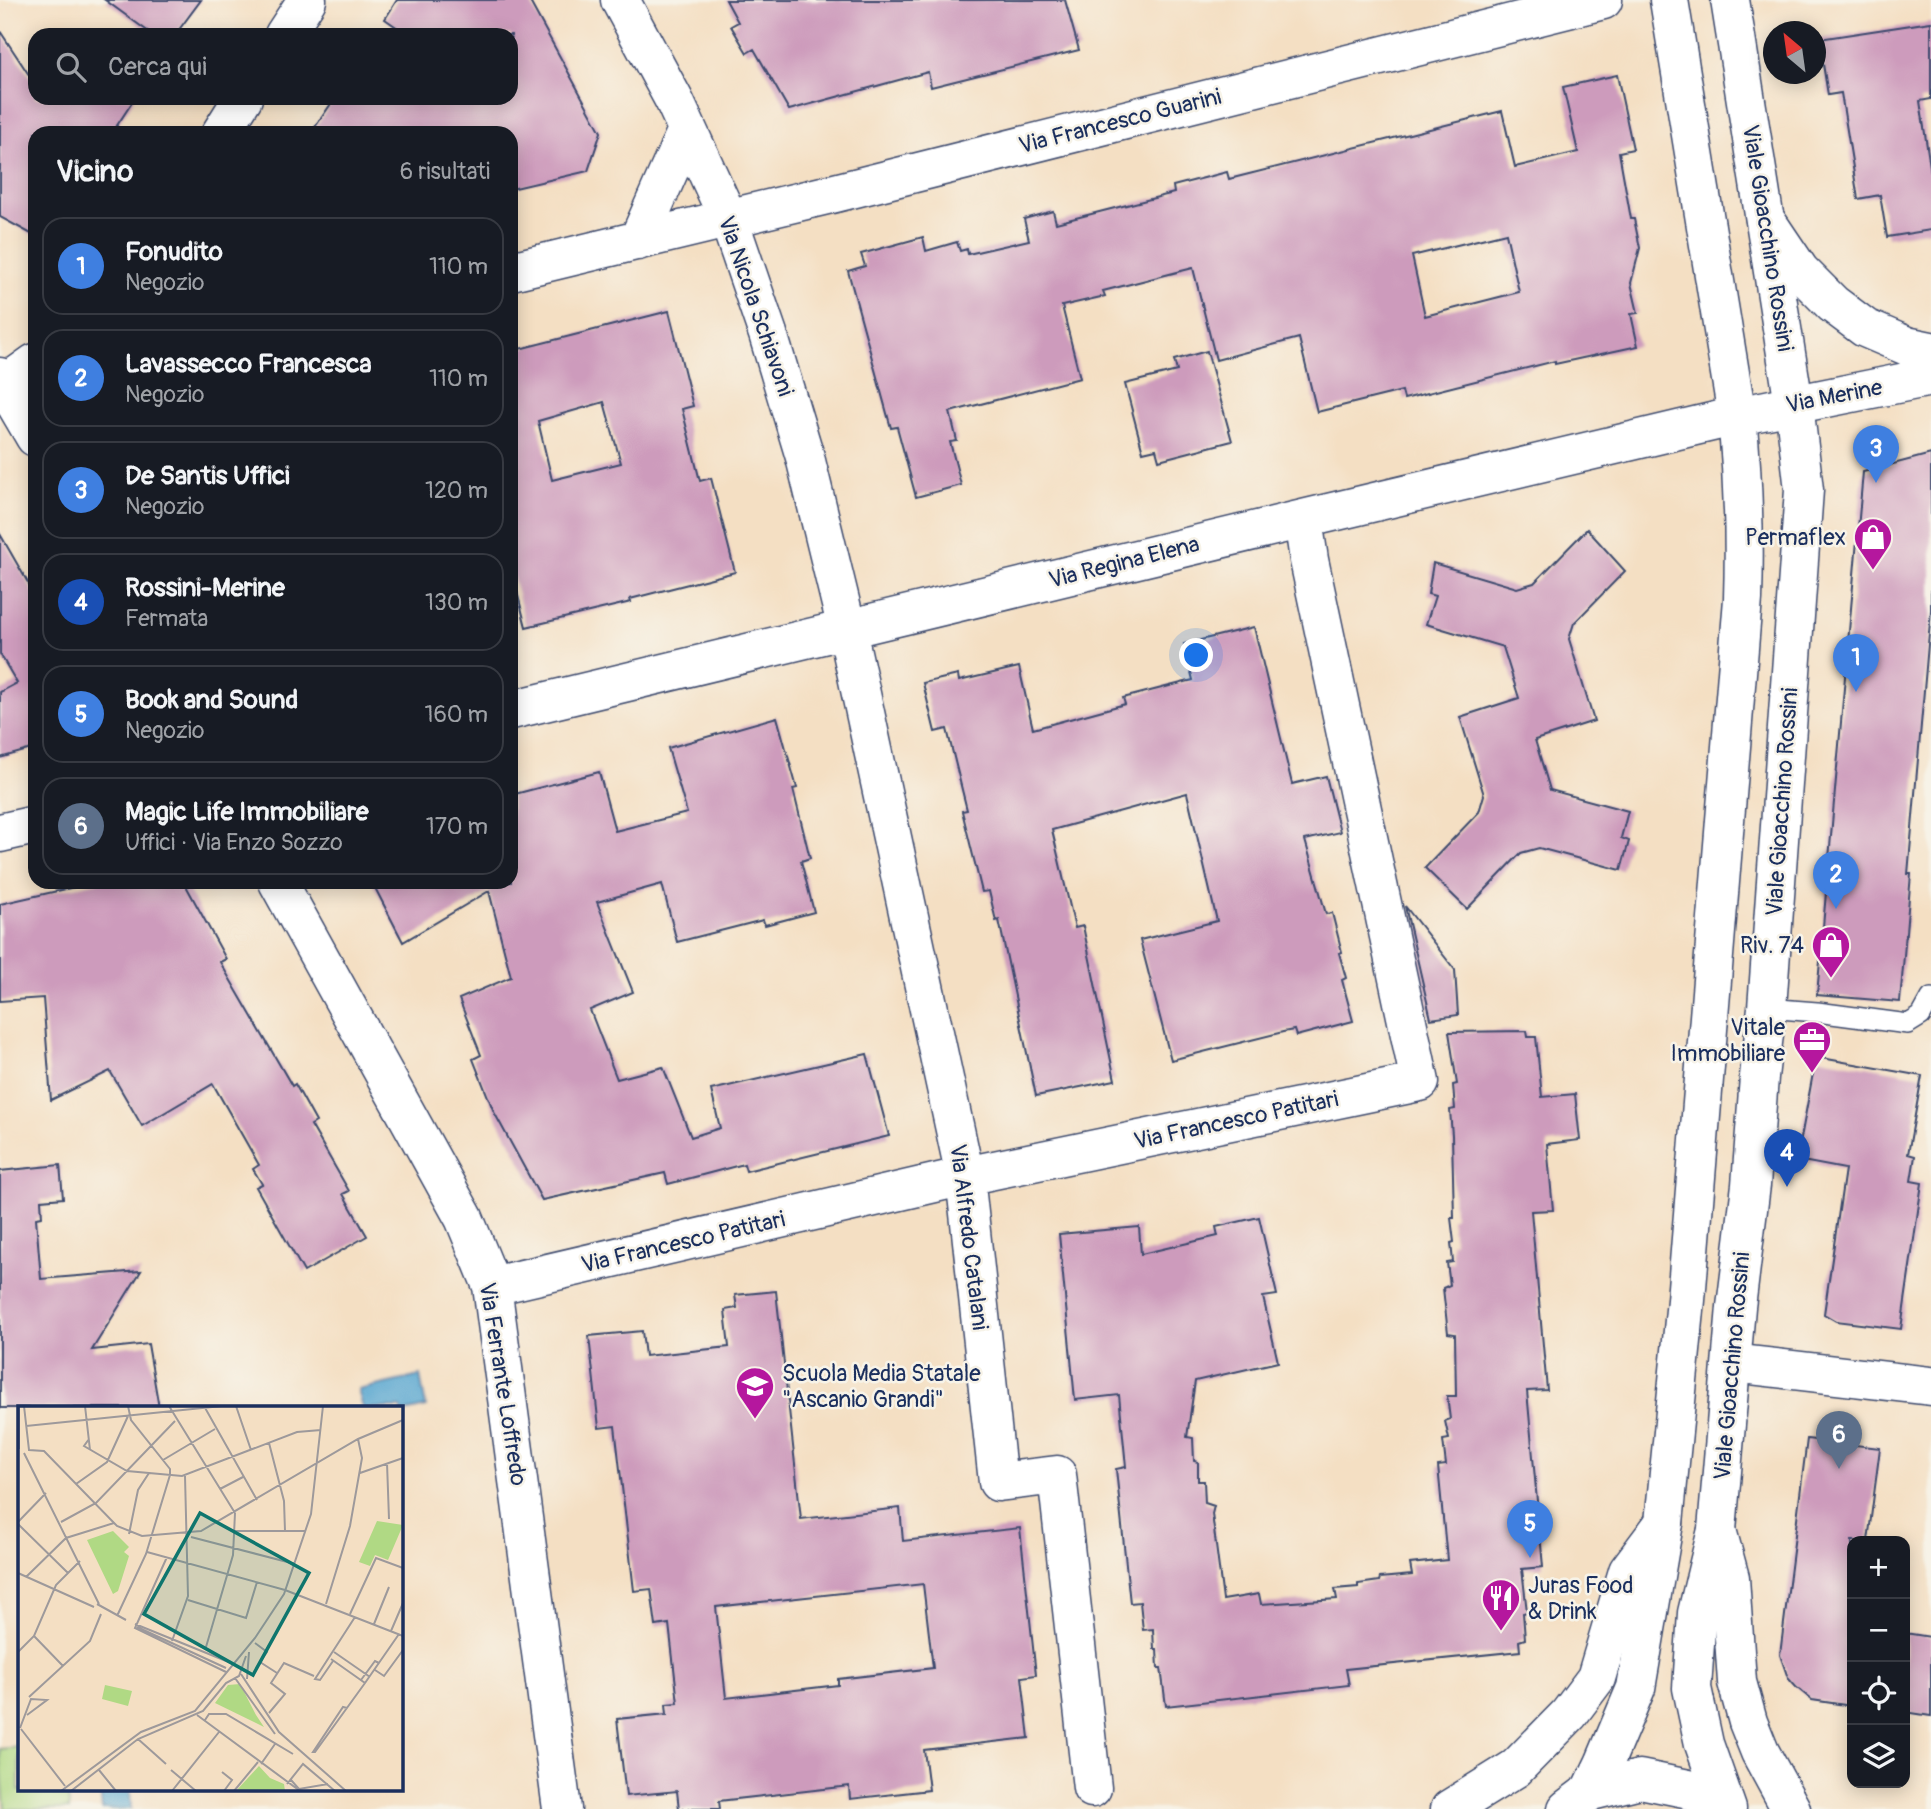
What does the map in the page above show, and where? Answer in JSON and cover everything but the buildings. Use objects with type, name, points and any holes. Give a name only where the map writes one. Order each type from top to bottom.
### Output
[{"type":"main road","points":[[289,28],[307,0]]},
{"type":"main road","name":"Via Nicola Schiavoni","points":[[620,0],[674,100],[729,219],[801,444],[847,629]]},
{"type":"main road","name":"Via Francesco Guarini","points":[[518,269],[1602,0]]},
{"type":"main road","points":[[1579,1800],[1604,1764],[1636,1688],[1664,1523],[1686,1300],[1743,599],[1744,524],[1737,416],[1669,0]]},
{"type":"main road","name":"Viale Gioacchino Rossini","points":[[1727,1809],[1704,1744],[1692,1688],[1697,1613],[1717,1530],[1751,1185],[1804,511],[1794,404],[1730,0]]},
{"type":"main road","points":[[225,126],[239,105]]},
{"type":"main road","points":[[638,241],[687,130]]},
{"type":"main road","points":[[1765,219],[1800,271],[1833,304],[1866,328],[1907,346],[1931,351]]},
{"type":"main road","name":"Via Merine","points":[[1737,416],[1931,377]]},
{"type":"main road","name":"Via Regina Elena","points":[[518,708],[1737,416]]},
{"type":"main road","name":"Via Francesco Patitari","points":[[492,1286],[965,1176],[1420,1082],[1309,560],[1303,519]]},
{"type":"main road","name":"Via Alfredo Catalani","points":[[847,629],[965,1176],[998,1482],[1057,1475],[1092,1788]]},
{"type":"main road","points":[[0,833],[28,827]]},
{"type":"main road","name":"Via Ferrante Loffredo","points":[[282,889],[464,1218],[492,1286],[562,1809]]},
{"type":"main road","points":[[1732,1363],[1931,1386]]},
{"type":"main road","points":[[1450,1809],[1516,1768],[1569,1714],[1596,1678],[1628,1571],[1664,1523]]},
{"type":"main road","points":[[1717,1530],[1730,1577],[1737,1682],[1760,1752],[1791,1809]]},
{"type":"main road","points":[[1579,1800],[1640,1779],[1689,1788],[1718,1809]]},
{"type":"lane","points":[[1767,1008],[1908,1024],[1922,1016],[1931,998]]},
{"type":"green space","points":[[18,1747],[18,1792],[68,1792],[69,1809],[5,1809],[0,1749]]},
{"type":"water","points":[[420,1376],[426,1407],[402,1413],[402,1406],[362,1406],[358,1390]]},
{"type":"water","points":[[100,1792],[130,1792],[131,1809],[102,1809]]},
{"type":"place","name":"De Santis Uffici","points":[[1876,483]]},
{"type":"place","name":"Permaflex","points":[[1873,571]]},
{"type":"place","name":"Fonudito","points":[[1856,692]]},
{"type":"place","name":"Lavassecco Francesca","points":[[1836,909]]},
{"type":"place","name":"Riv. 74","points":[[1831,979]]},
{"type":"place","name":"Vitale Immobiliare","points":[[1812,1074]]},
{"type":"place","name":"Rossini-Merine","points":[[1787,1187]]},
{"type":"place","name":"Scuola Media Statale \"Ascanio Grandi\"","points":[[755,1420]]},
{"type":"place","name":"Magic Life Immobiliare","points":[[1839,1469]]},
{"type":"place","name":"Book and Sound","points":[[1530,1558]]},
{"type":"place","name":"Juras Food & Drink","points":[[1501,1632]]}]
